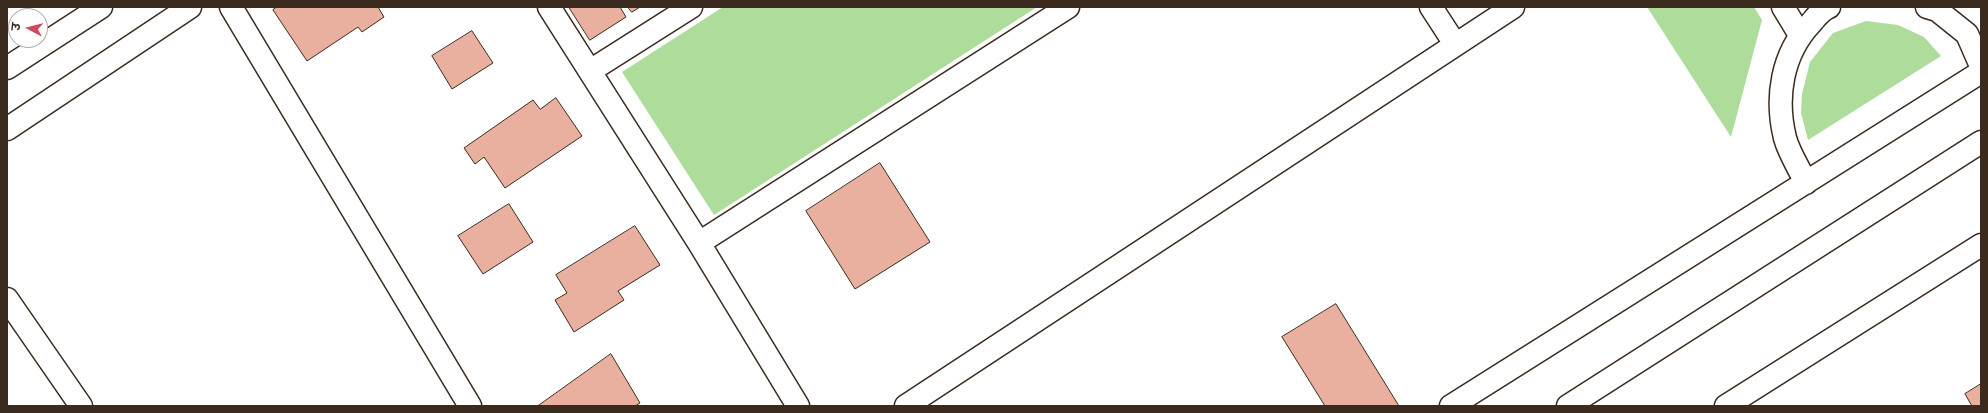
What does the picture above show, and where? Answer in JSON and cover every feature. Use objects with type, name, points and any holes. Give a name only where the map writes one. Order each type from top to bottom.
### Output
[{"type":"street","points":[[7,68],[101,7]]},
{"type":"street","points":[[7,129],[190,7]]},
{"type":"street","points":[[231,7],[470,406]]},
{"type":"street","points":[[549,7],[699,243],[798,406]]},
{"type":"street","points":[[590,71],[691,7]]},
{"type":"street","points":[[699,243],[1068,7]]},
{"type":"street","points":[[1431,7],[1454,44]]},
{"type":"street","points":[[906,406],[1454,44],[1513,7]]},
{"type":"street","points":[[1783,7],[1800,35]]},
{"type":"street","points":[[1806,182],[1785,139],[1780,100],[1786,62],[1800,35],[1823,10],[1830,7]]},
{"type":"street","points":[[1927,7],[1937,10],[1967,34],[1981,66]]},
{"type":"street","points":[[1451,406],[1981,72]]},
{"type":"street","points":[[1568,406],[1981,142]]},
{"type":"street","points":[[1726,406],[1981,245]]},
{"type":"street","points":[[7,299],[81,406]]},
{"type":"green space","points":[[723,7],[1037,7],[714,215],[622,72]]},
{"type":"green space","points":[[1647,7],[1754,7],[1762,20],[1731,137]]},
{"type":"green space","points":[[1866,21],[1898,25],[1924,37],[1941,56],[1808,140],[1801,113],[1802,94],[1810,62],[1833,33]]},
{"type":"building","points":[[277,7],[378,7],[384,17],[362,32],[358,27],[307,61],[273,10]]},
{"type":"building","points":[[569,7],[620,7],[626,17],[590,40]]},
{"type":"building","points":[[628,7],[640,7],[632,12]]},
{"type":"building","points":[[472,31],[493,63],[452,89],[432,56]]},
{"type":"building","points":[[556,98],[582,136],[505,188],[484,157],[475,164],[464,148],[533,100],[540,109]]},
{"type":"building","points":[[880,163],[930,242],[855,289],[806,211]]},
{"type":"building","points":[[509,204],[533,242],[483,274],[458,236]]},
{"type":"building","points":[[635,226],[660,265],[618,291],[624,300],[574,332],[555,300],[567,293],[556,275]]},
{"type":"building","points":[[1336,304],[1399,406],[1325,406],[1282,337]]},
{"type":"building","points":[[611,354],[640,403],[635,406],[538,406]]},
{"type":"building","points":[[1981,384],[1981,406],[1972,406],[1965,394]]}]
